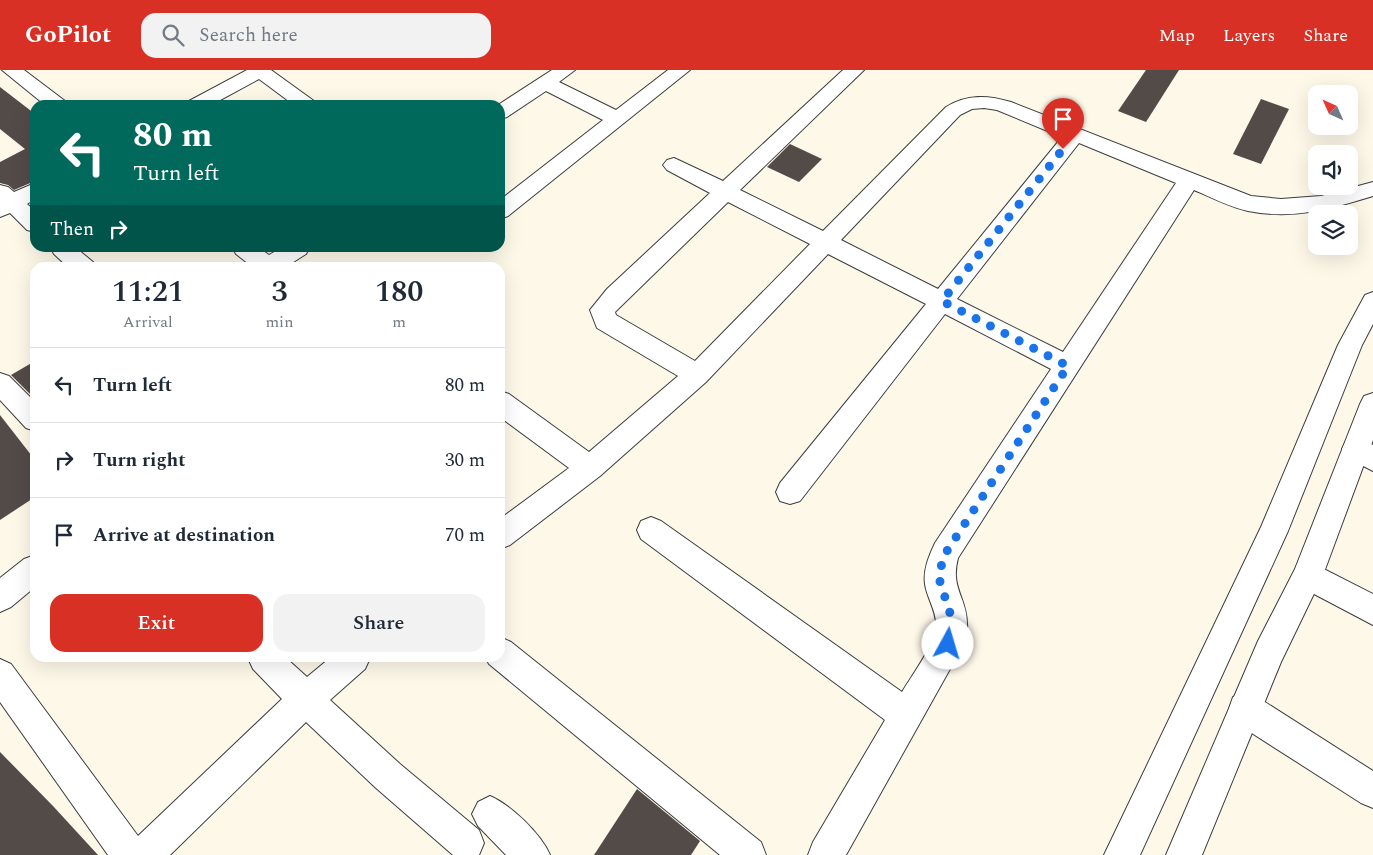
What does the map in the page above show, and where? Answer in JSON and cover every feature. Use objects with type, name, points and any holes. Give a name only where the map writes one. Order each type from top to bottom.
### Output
[{"type":"street","points":[[12,70],[51,100]]},
{"type":"street","points":[[205,100],[259,70],[300,100]]},
{"type":"street","points":[[505,110],[565,70]]},
{"type":"street","points":[[505,207],[680,70]]},
{"type":"street","points":[[697,375],[606,321],[602,310],[615,295],[854,70]]},
{"type":"street","points":[[545,83],[617,119]]},
{"type":"street","points":[[505,532],[590,468],[697,375],[953,111],[962,105],[975,102],[991,102],[1248,203],[1281,207],[1321,204],[1373,189]]},
{"type":"street","points":[[790,492],[1075,134]]},
{"type":"street","points":[[674,165],[1068,366]]},
{"type":"street","points":[[826,855],[948,644],[952,625],[949,608],[940,584],[940,570],[945,554],[1189,180]]},
{"type":"street","points":[[4,201],[30,192]]},
{"type":"street","points":[[4,201],[30,220]]},
{"type":"street","points":[[67,252],[78,262]]},
{"type":"street","points":[[249,252],[263,262]]},
{"type":"street","points":[[277,262],[292,252]]},
{"type":"street","points":[[1122,855],[1159,772],[1274,531],[1350,346],[1373,301]]},
{"type":"street","points":[[0,383],[30,415]]},
{"type":"street","points":[[1184,855],[1269,652],[1365,454],[1373,404]]},
{"type":"street","points":[[505,406],[590,468]]},
{"type":"street","points":[[651,530],[908,716]]},
{"type":"street","points":[[0,597],[30,573]]},
{"type":"street","points":[[1308,575],[1373,610]]},
{"type":"street","points":[[505,657],[748,855]]},
{"type":"street","points":[[268,662],[431,815],[466,843]]},
{"type":"street","points":[[144,855],[306,699],[349,662]]},
{"type":"street","points":[[0,675],[130,855]]},
{"type":"street","points":[[1245,709],[1373,791]]},
{"type":"street","points":[[490,814],[532,855]]},
{"type":"building","points":[[1146,70],[1179,70],[1146,122],[1118,111]]},
{"type":"building","points":[[0,87],[30,110],[30,183],[14,190],[8,185],[0,183],[0,162],[25,149],[0,129]]},
{"type":"building","points":[[1261,99],[1289,109],[1261,164],[1233,154]]},
{"type":"building","points":[[790,144],[822,159],[799,182],[767,167]]},
{"type":"building","points":[[30,364],[30,394],[11,375]]},
{"type":"building","points":[[0,415],[30,454],[30,500],[0,520]]},
{"type":"building","points":[[0,752],[53,806],[98,855],[0,855]]},
{"type":"building","points":[[637,789],[700,841],[691,855],[594,855]]},
{"type":"route","points":[[948,644],[952,625],[949,608],[940,584],[940,570],[945,554],[1068,366],[942,301],[1063,149]]}]
